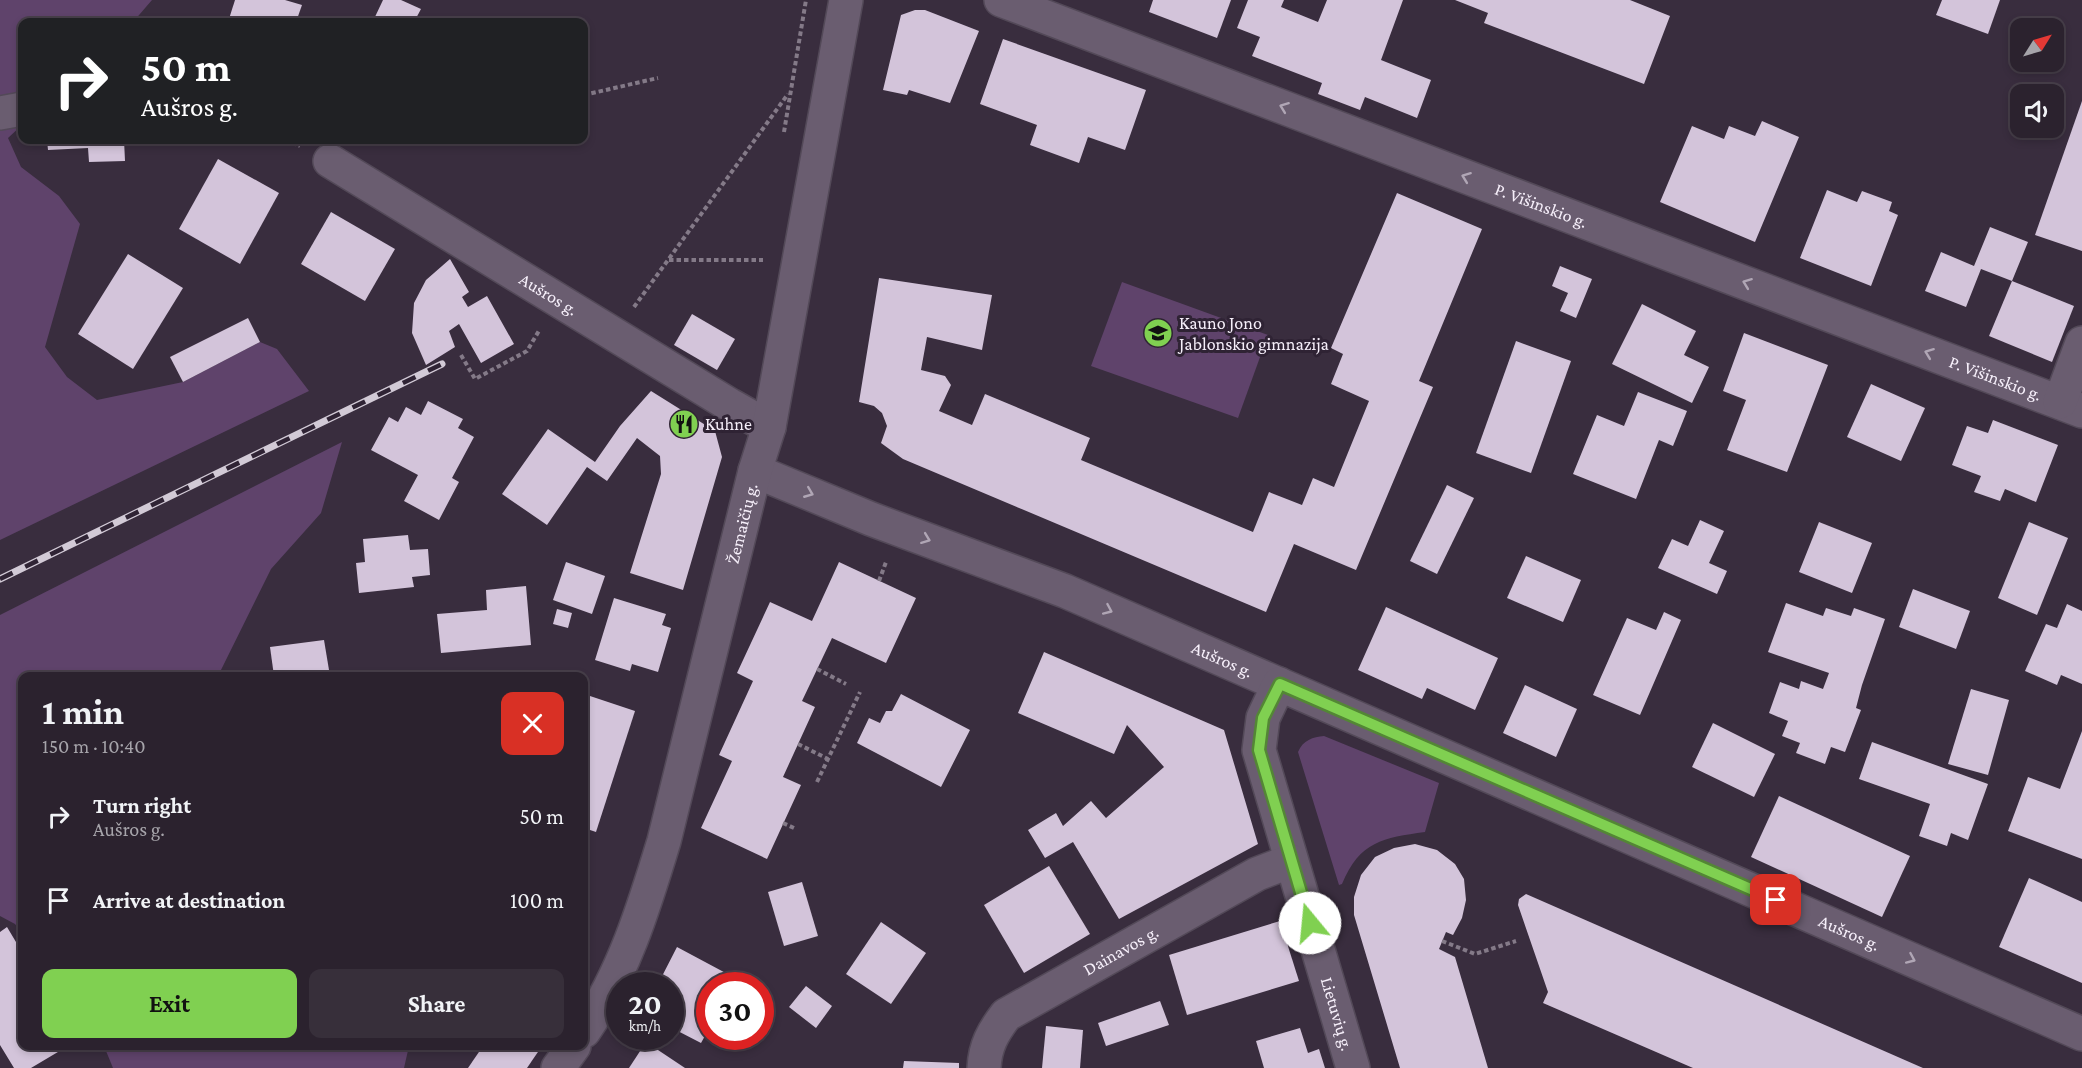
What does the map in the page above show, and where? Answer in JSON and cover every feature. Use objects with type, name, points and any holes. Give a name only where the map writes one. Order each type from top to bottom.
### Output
[{"type":"street","name":"Žemaičių g.","points":[[588,1025],[600,1008],[647,898],[664,841],[754,471],[769,427],[846,0]]},
{"type":"street","name":"P. Višinskio g.","points":[[1001,0],[2071,406]]},
{"type":"street","points":[[0,113],[18,110]]},
{"type":"street","name":"Aušros g.","points":[[330,161],[769,427]]},
{"type":"street","points":[[2071,406],[2082,343]]},
{"type":"street","name":"Aušros g.","points":[[754,471],[871,519],[1065,591],[2082,1034]]},
{"type":"street","name":"Lietuvių g.","points":[[1280,684],[1263,718],[1259,750],[1353,1068]]},
{"type":"street","name":"Dainavos g.","points":[[984,1068],[985,1052],[994,1030],[1006,1015],[1257,874],[1291,861]]},
{"type":"street","points":[[558,1068],[571,1050]]},
{"type":"path","points":[[588,94],[658,78]]},
{"type":"path","points":[[615,334],[790,92]]},
{"type":"path","points":[[668,260],[764,260]]},
{"type":"path","points":[[461,355],[475,380],[526,351],[558,300]]},
{"type":"path","points":[[817,669],[846,684]]},
{"type":"path","points":[[816,782],[860,692]]},
{"type":"path","points":[[798,744],[828,759]]},
{"type":"path","points":[[783,823],[794,828]]},
{"type":"path","points":[[1442,941],[1474,954],[1516,941]]},
{"type":"shaded area","points":[[0,0],[152,0],[136,18],[18,18],[18,129],[8,138],[21,167],[59,196],[80,224],[45,347],[67,377],[97,400],[183,382],[260,342],[277,349],[309,391],[0,540]]},
{"type":"shaded area","points":[[1122,282],[1268,335],[1238,418],[1091,366]]},
{"type":"shaded area","points":[[342,442],[321,513],[271,569],[220,672],[18,672],[18,928],[15,924],[0,916],[0,615]]},
{"type":"shaded area","points":[[1324,736],[1439,783],[1425,832],[1374,844],[1357,859],[1342,884],[1339,885],[1298,752],[1309,740]]},
{"type":"shaded area","points":[[106,1050],[408,1050],[404,1068],[113,1068]]},
{"type":"building","points":[[235,0],[285,0],[302,5],[297,18],[229,18]]},
{"type":"building","points":[[383,0],[401,0],[421,9],[416,18],[374,18]]},
{"type":"building","points":[[1153,0],[1231,0],[1217,38],[1149,12]]},
{"type":"building","points":[[1248,0],[1284,0],[1281,7],[1318,22],[1327,0],[1403,0],[1381,60],[1431,80],[1417,118],[1365,97],[1360,110],[1318,94],[1322,83],[1252,56],[1260,37],[1237,28]]},
{"type":"building","points":[[1455,0],[1630,0],[1670,16],[1644,84],[1484,23],[1488,13]]},
{"type":"building","points":[[1942,0],[2000,0],[1988,34],[1936,15]]},
{"type":"building","points":[[915,10],[925,10],[979,31],[950,103],[909,90],[907,95],[883,90],[901,15]]},
{"type":"building","points":[[1003,39],[1146,90],[1125,150],[1088,137],[1079,163],[1030,145],[1037,125],[980,104]]},
{"type":"building","points":[[2082,101],[2082,251],[2035,235]]},
{"type":"building","points":[[1762,121],[1799,137],[1755,242],[1660,202],[1692,126],[1724,139],[1729,126],[1755,136]]},
{"type":"building","points":[[47,144],[124,144],[125,161],[89,162],[88,148],[48,150]]},
{"type":"building","points":[[218,159],[279,193],[240,264],[179,229]]},
{"type":"building","points":[[1827,190],[1857,202],[1862,191],[1892,202],[1889,211],[1898,215],[1871,286],[1800,258]]},
{"type":"building","points":[[1397,193],[1482,229],[1419,381],[1433,387],[1356,570],[1294,544],[1266,612],[903,459],[881,443],[887,426],[882,413],[874,406],[859,402],[879,278],[992,295],[982,350],[927,337],[921,370],[945,376],[951,385],[939,411],[972,425],[985,394],[1090,438],[1081,460],[1253,532],[1269,492],[1302,505],[1313,478],[1334,487],[1369,401],[1331,384],[1343,354],[1331,348]]},
{"type":"building","points":[[331,212],[395,249],[365,301],[301,264]]},
{"type":"building","points":[[1990,227],[2028,242],[2012,281],[1981,269],[1966,307],[1925,291],[1941,252],[1974,266]]},
{"type":"building","points":[[128,254],[183,288],[133,369],[78,334]]},
{"type":"building","points":[[450,259],[469,292],[462,297],[468,307],[487,296],[514,344],[481,363],[459,324],[449,331],[455,347],[426,365],[412,333],[414,303],[426,280]]},
{"type":"building","points":[[1560,266],[1592,279],[1576,318],[1560,311],[1568,293],[1552,286]]},
{"type":"building","points":[[2012,281],[2074,306],[2052,362],[1989,336]]},
{"type":"building","points":[[1642,304],[1696,331],[1684,355],[1709,367],[1692,403],[1612,364]]},
{"type":"building","points":[[692,314],[735,339],[717,370],[674,345]]},
{"type":"building","points":[[248,318],[260,342],[183,382],[170,357]]},
{"type":"building","points":[[1744,333],[1828,365],[1787,472],[1727,450],[1746,400],[1723,391]]},
{"type":"building","points":[[1516,341],[1571,361],[1531,473],[1476,453]]},
{"type":"building","points":[[1871,384],[1925,408],[1901,461],[1847,437]]},
{"type":"building","points":[[651,391],[715,431],[722,457],[683,590],[630,573],[661,474],[660,456],[637,438],[607,481],[587,467],[547,525],[502,494],[548,429],[595,462],[620,426]]},
{"type":"building","points":[[1638,392],[1687,411],[1673,446],[1659,440],[1636,499],[1573,474],[1597,415],[1624,426]]},
{"type":"building","points":[[428,401],[463,419],[458,428],[474,437],[452,478],[459,482],[439,520],[404,501],[418,475],[371,450],[389,417],[398,422],[406,407],[421,415]]},
{"type":"building","points":[[1993,420],[2058,445],[2036,502],[2005,489],[2000,501],[1974,492],[1981,476],[1952,465],[1967,426],[1988,433]]},
{"type":"building","points":[[1447,485],[1474,498],[1437,574],[1410,561]]},
{"type":"building","points":[[1700,520],[1724,531],[1709,563],[1727,571],[1717,594],[1658,568],[1672,539],[1688,546]]},
{"type":"building","points":[[1819,522],[1872,543],[1852,593],[1799,572]]},
{"type":"building","points":[[2029,522],[2068,538],[2037,615],[1998,598]]},
{"type":"building","points":[[408,535],[410,550],[428,549],[430,575],[412,577],[414,587],[359,593],[356,563],[365,562],[363,539]]},
{"type":"building","points":[[1526,556],[1581,580],[1563,622],[1507,598]]},
{"type":"building","points":[[566,562],[605,576],[592,614],[553,600]]},
{"type":"building","points":[[839,562],[916,598],[886,663],[832,638],[802,701],[815,707],[783,777],[801,785],[767,859],[701,828],[732,761],[719,755],[753,681],[737,673],[770,602],[812,621]]},
{"type":"building","points":[[526,586],[531,645],[441,653],[437,614],[487,610],[486,590]]},
{"type":"building","points":[[1913,589],[1970,611],[1956,649],[1899,627]]},
{"type":"building","points":[[614,598],[666,614],[662,625],[671,628],[658,672],[632,664],[630,671],[595,660]]},
{"type":"building","points":[[1786,603],[1823,616],[1826,608],[1851,616],[1854,608],[1885,619],[1862,685],[1856,708],[1861,710],[1845,752],[1831,747],[1825,764],[1796,753],[1800,743],[1782,736],[1788,721],[1769,713],[1780,682],[1799,689],[1801,681],[1823,689],[1829,673],[1768,652]]},
{"type":"building","points":[[2067,604],[2082,611],[2082,684],[2061,675],[2057,685],[2025,671],[2046,624],[2057,628]]},
{"type":"building","points":[[1386,607],[1498,658],[1475,710],[1427,688],[1422,699],[1358,670]]},
{"type":"building","points":[[557,609],[572,613],[568,628],[553,624]]},
{"type":"building","points":[[1664,612],[1681,620],[1640,715],[1593,695],[1627,618],[1656,630]]},
{"type":"building","points":[[324,640],[329,672],[273,672],[270,647]]},
{"type":"building","points":[[1044,652],[1224,730],[1258,844],[1119,919],[1073,842],[1045,858],[1028,830],[1056,813],[1063,826],[1091,801],[1106,818],[1164,767],[1127,725],[1114,754],[1018,713]]},
{"type":"building","points":[[1525,685],[1577,709],[1556,757],[1503,733]]},
{"type":"building","points":[[1971,689],[2009,700],[1988,775],[1948,764]]},
{"type":"building","points":[[901,694],[970,730],[941,787],[857,743],[869,718],[880,723],[886,711],[892,711]]},
{"type":"building","points":[[588,695],[635,711],[596,832],[588,829]]},
{"type":"building","points":[[1713,723],[1775,754],[1754,797],[1692,767]]},
{"type":"building","points":[[2082,731],[2082,859],[2008,831],[2028,777],[2060,789]]},
{"type":"building","points":[[1872,742],[1988,784],[1968,840],[1951,833],[1947,846],[1919,836],[1930,804],[1859,779]]},
{"type":"building","points":[[1779,796],[1910,856],[1882,917],[1751,857]]},
{"type":"building","points":[[1415,844],[1437,850],[1455,864],[1464,879],[1466,900],[1462,918],[1453,935],[1446,932],[1439,949],[1455,957],[1488,1068],[1400,1068],[1354,915],[1354,897],[1361,875],[1375,857],[1394,848]]},
{"type":"building","points":[[1049,866],[1090,934],[1024,973],[984,905]]},
{"type":"building","points":[[2029,878],[2082,902],[2082,983],[1999,947]]},
{"type":"building","points":[[802,882],[818,936],[784,946],[768,892]]},
{"type":"building","points":[[1526,894],[1923,1068],[1693,1068],[1543,1003],[1548,992],[1518,905],[1519,899]]},
{"type":"building","points":[[1280,921],[1299,981],[1187,1015],[1169,955]]},
{"type":"building","points":[[881,922],[926,953],[891,1004],[846,974]]},
{"type":"building","points":[[7,927],[18,945],[18,1050],[61,1050],[31,1068],[14,1068],[0,1045],[0,932]]},
{"type":"building","points":[[677,947],[724,972],[696,972],[696,1040],[684,1034],[684,972],[664,972]]},
{"type":"building","points":[[806,986],[832,1006],[816,1028],[789,1007]]},
{"type":"building","points":[[1160,1001],[1169,1025],[1106,1046],[1098,1023]]},
{"type":"building","points":[[1046,1026],[1083,1030],[1080,1068],[1042,1068]]},
{"type":"building","points":[[1300,1028],[1308,1053],[1319,1049],[1325,1068],[1264,1068],[1256,1041]]},
{"type":"building","points":[[480,1050],[539,1050],[527,1068],[468,1068]]},
{"type":"building","points":[[641,1050],[658,1050],[685,1068],[629,1068]]},
{"type":"building","points":[[904,1061],[959,1063],[959,1068],[903,1068]]},
{"type":"railway","points":[[0,579],[442,364]]},
{"type":"place","name":"Kauno Jono Jablonskio gimnazija","points":[[1158,333]]},
{"type":"place","name":"Kuhne","points":[[684,424]]},
{"type":"route","points":[[1310,923],[1259,750],[1263,718],[1280,684],[1776,900]]}]
